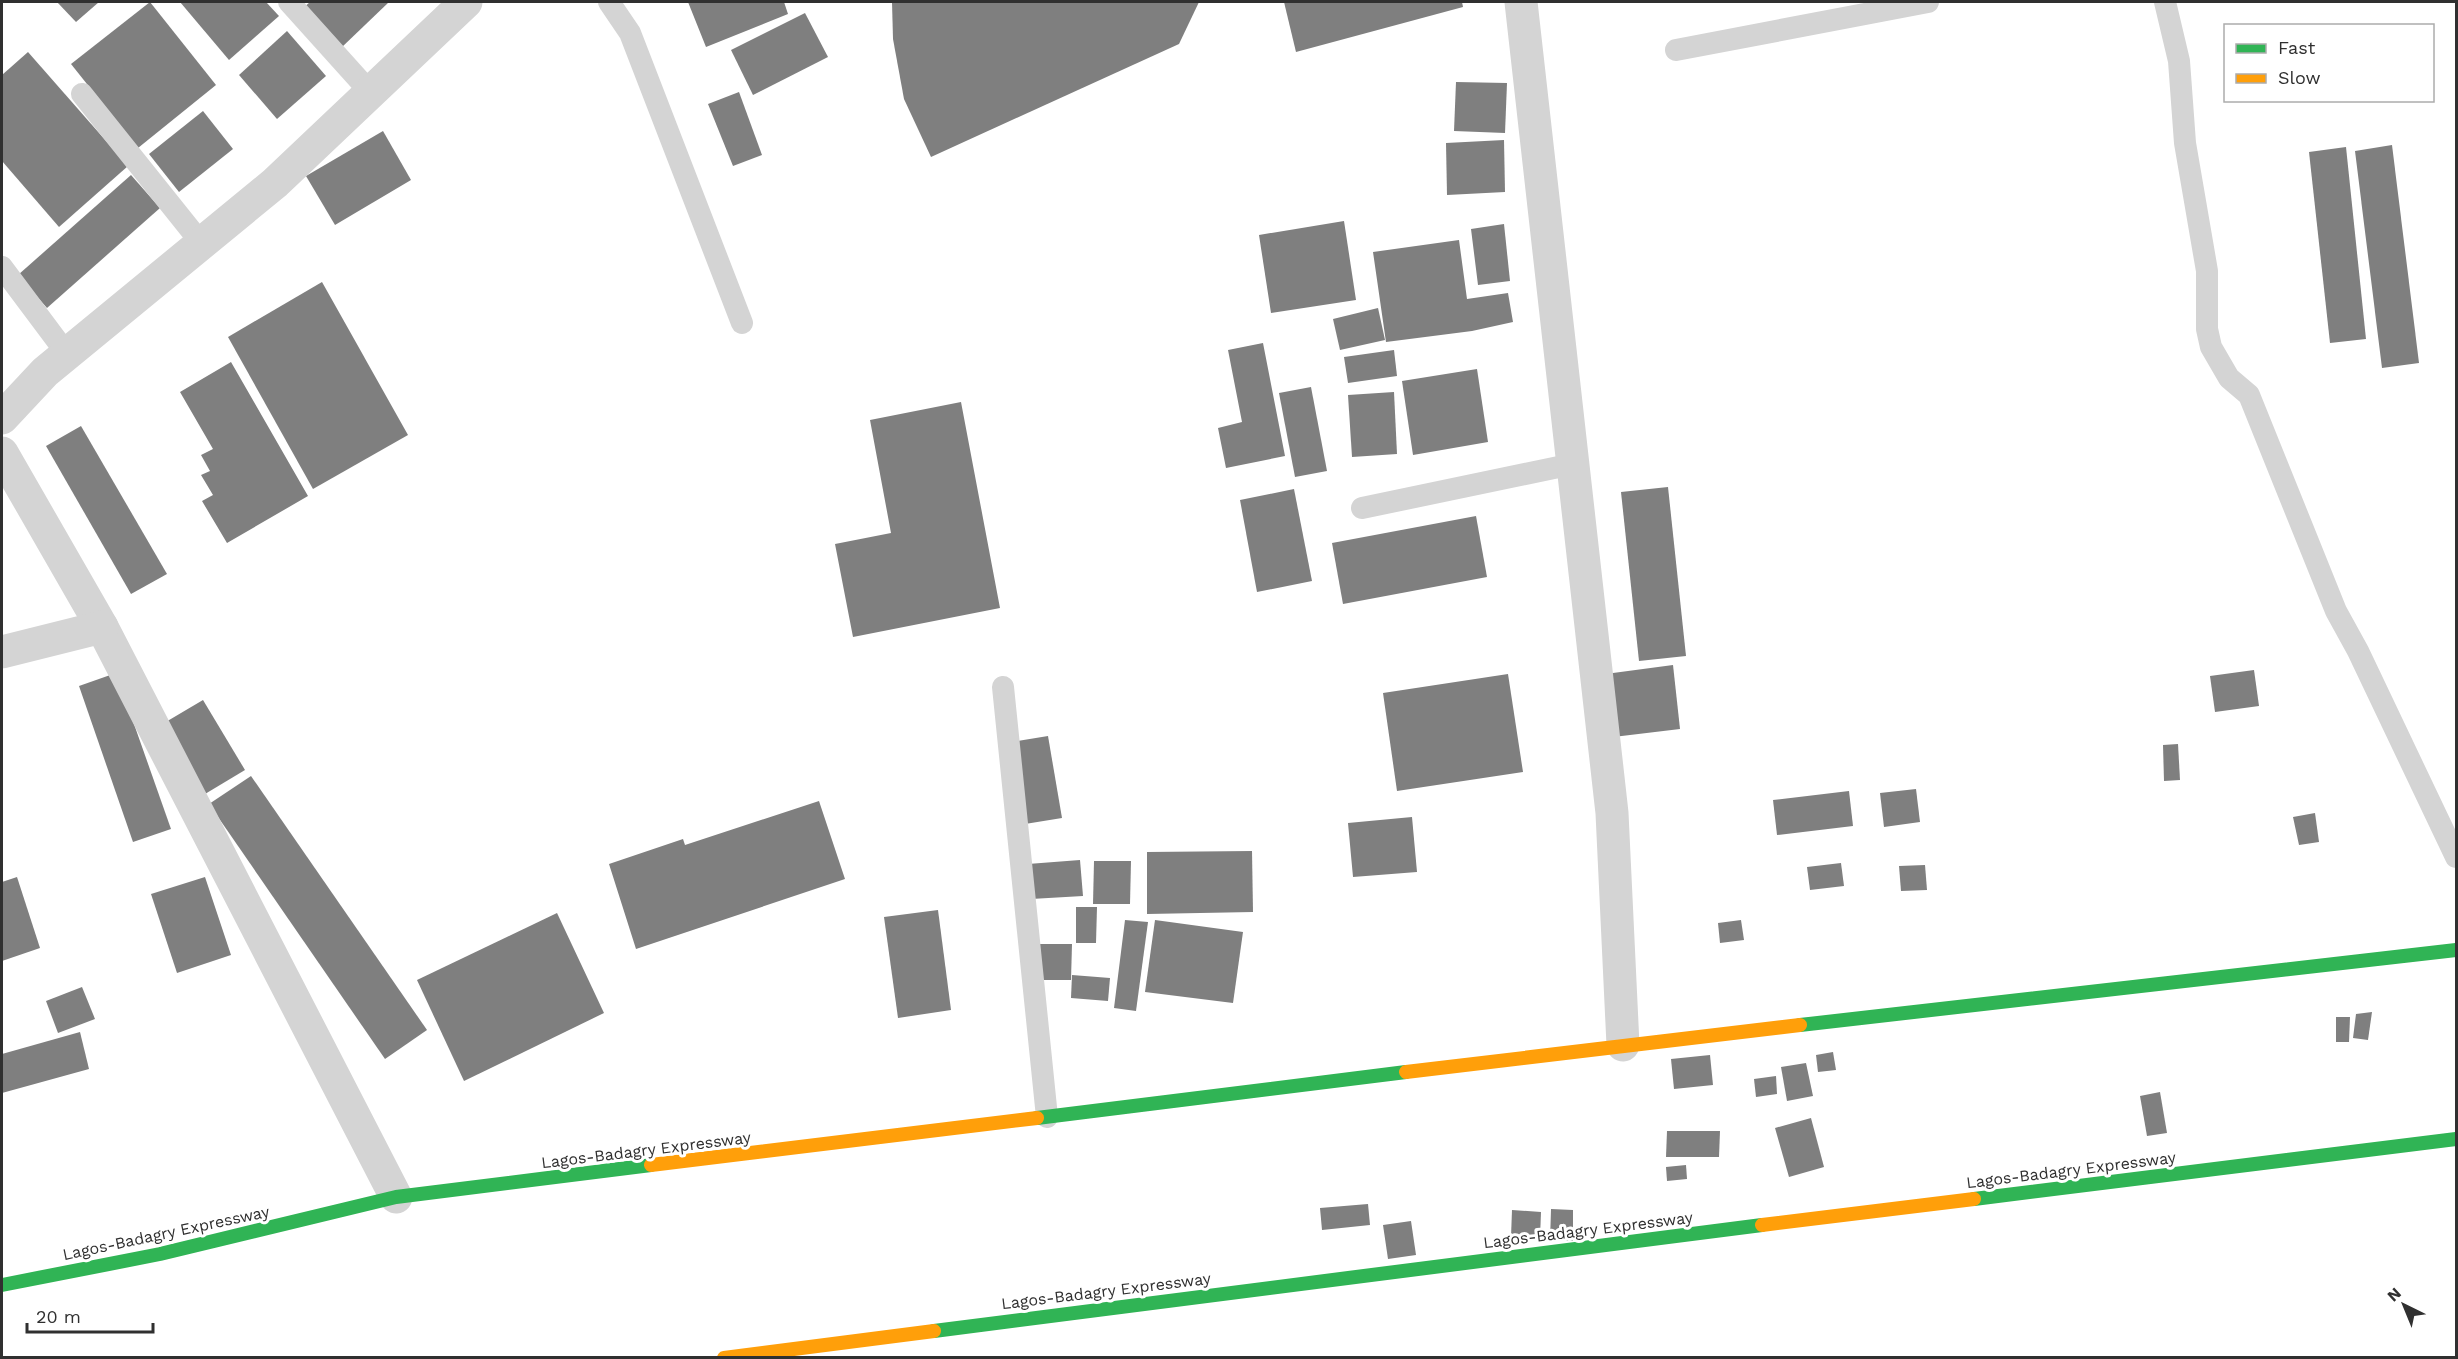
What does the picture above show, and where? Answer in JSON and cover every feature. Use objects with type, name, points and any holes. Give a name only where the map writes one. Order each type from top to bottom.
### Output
[{"type":"main road","name":"Lagos-Badagry Expressway","points":[[2,1285],[160,1254],[396,1197],[1623,1045],[2457,950]]},
{"type":"main road","name":"Lagos-Badagry Expressway","points":[[724,1358],[1374,1273],[2457,1138]]},
{"type":"street","points":[[2,418],[45,372],[274,183],[466,2]]},
{"type":"street","points":[[1521,2],[1612,813],[1623,1045]]},
{"type":"street","points":[[2,453],[102,627],[396,1197]]},
{"type":"street","points":[[2,652],[102,627]]},
{"type":"lane","points":[[289,2],[370,92]]},
{"type":"lane","points":[[609,2],[630,33],[742,323]]},
{"type":"lane","points":[[1676,50],[1928,2]]},
{"type":"lane","points":[[2165,2],[2179,61],[2185,143],[2207,271],[2207,329],[2211,347],[2229,378],[2249,395],[2336,611],[2358,651],[2457,857]]},
{"type":"lane","points":[[82,94],[202,244]]},
{"type":"lane","points":[[2,267],[67,354]]},
{"type":"lane","points":[[1362,508],[1573,464]]},
{"type":"lane","points":[[1003,687],[1047,1117]]},
{"type":"building","points":[[57,2],[99,2],[76,22]]},
{"type":"building","points":[[150,2],[216,85],[138,148],[71,64]]},
{"type":"building","points":[[180,2],[266,2],[279,16],[229,60]]},
{"type":"building","points":[[310,2],[389,2],[341,48],[302,9]]},
{"type":"building","points":[[688,2],[784,2],[788,14],[706,47]]},
{"type":"building","points":[[892,2],[1199,2],[1179,44],[931,157],[904,99],[893,39]]},
{"type":"building","points":[[1284,2],[1462,2],[1463,7],[1296,52]]},
{"type":"building","points":[[805,13],[828,57],[753,95],[731,50]]},
{"type":"building","points":[[287,31],[326,76],[277,119],[239,75]]},
{"type":"building","points":[[28,52],[128,166],[59,227],[2,161],[2,75]]},
{"type":"building","points":[[1456,82],[1507,83],[1505,133],[1454,131]]},
{"type":"building","points":[[739,92],[762,155],[733,166],[708,104]]},
{"type":"building","points":[[203,111],[233,149],[179,192],[149,154]]},
{"type":"building","points":[[383,131],[411,180],[335,225],[306,176]]},
{"type":"building","points":[[1504,140],[1505,192],[1447,195],[1446,143]]},
{"type":"building","points":[[2392,145],[2419,363],[2382,368],[2355,151]]},
{"type":"building","points":[[2346,147],[2366,339],[2330,343],[2309,152]]},
{"type":"building","points":[[131,175],[160,208],[47,308],[18,275]]},
{"type":"building","points":[[1344,221],[1356,300],[1271,313],[1259,235]]},
{"type":"building","points":[[1504,224],[1510,281],[1478,285],[1471,229]]},
{"type":"building","points":[[1459,240],[1467,299],[1508,293],[1513,322],[1472,331],[1386,342],[1373,252]]},
{"type":"building","points":[[322,282],[408,435],[313,489],[228,337]]},
{"type":"building","points":[[1378,308],[1385,340],[1340,350],[1333,319]]},
{"type":"building","points":[[1263,343],[1285,456],[1226,468],[1218,428],[1242,422],[1228,350]]},
{"type":"building","points":[[1394,350],[1397,376],[1348,383],[1344,357]]},
{"type":"building","points":[[231,362],[308,496],[227,543],[202,501],[213,495],[201,475],[210,471],[201,455],[213,449],[180,392]]},
{"type":"building","points":[[1477,369],[1488,442],[1413,455],[1402,381]]},
{"type":"building","points":[[1311,387],[1327,471],[1295,477],[1279,393]]},
{"type":"building","points":[[1394,392],[1397,454],[1352,457],[1348,395]]},
{"type":"building","points":[[961,402],[1000,608],[853,637],[835,544],[891,533],[870,420]]},
{"type":"building","points":[[81,426],[167,574],[131,594],[46,446]]},
{"type":"building","points":[[1668,487],[1686,656],[1639,661],[1621,492]]},
{"type":"building","points":[[1294,489],[1312,581],[1257,592],[1240,500]]},
{"type":"building","points":[[1476,516],[1487,577],[1343,604],[1332,543]]},
{"type":"building","points":[[1673,665],[1680,729],[1605,738],[1598,675]]},
{"type":"building","points":[[2254,670],[2259,706],[2215,712],[2210,676]]},
{"type":"building","points":[[116,673],[171,829],[133,842],[79,686]]},
{"type":"building","points":[[1508,674],[1523,772],[1397,791],[1383,693]]},
{"type":"building","points":[[203,700],[245,770],[200,797],[159,726]]},
{"type":"building","points":[[1048,736],[1062,818],[1025,824],[1011,742]]},
{"type":"building","points":[[2178,744],[2180,780],[2164,781],[2163,745]]},
{"type":"building","points":[[251,776],[427,1030],[385,1059],[209,804]]},
{"type":"building","points":[[1916,789],[1920,822],[1884,827],[1880,793]]},
{"type":"building","points":[[1849,791],[1853,826],[1777,835],[1773,800]]},
{"type":"building","points":[[819,801],[845,879],[636,949],[609,864],[683,839],[685,845]]},
{"type":"building","points":[[2315,813],[2319,842],[2299,845],[2293,817]]},
{"type":"building","points":[[1412,817],[1417,872],[1353,877],[1348,823]]},
{"type":"building","points":[[1252,851],[1253,912],[1147,914],[1147,852]]},
{"type":"building","points":[[1080,860],[1083,896],[1031,899],[1028,864]]},
{"type":"building","points":[[1094,861],[1131,861],[1130,904],[1093,904]]},
{"type":"building","points":[[1841,863],[1844,886],[1810,890],[1807,867]]},
{"type":"building","points":[[1925,865],[1927,890],[1901,891],[1899,866]]},
{"type":"building","points":[[17,877],[40,948],[2,961],[2,882]]},
{"type":"building","points":[[205,877],[231,955],[177,973],[151,894]]},
{"type":"building","points":[[1076,907],[1097,907],[1096,943],[1076,943]]},
{"type":"building","points":[[938,910],[951,1010],[898,1018],[884,917]]},
{"type":"building","points":[[557,913],[604,1013],[464,1081],[417,980]]},
{"type":"building","points":[[1125,920],[1148,922],[1136,1011],[1114,1008]]},
{"type":"building","points":[[1155,920],[1243,932],[1233,1003],[1145,992]]},
{"type":"building","points":[[1741,920],[1744,940],[1720,943],[1718,923]]},
{"type":"building","points":[[1039,944],[1072,944],[1071,980],[1038,980]]},
{"type":"building","points":[[1072,975],[1110,978],[1108,1001],[1071,998]]},
{"type":"building","points":[[82,987],[95,1019],[58,1033],[46,1001]]},
{"type":"building","points":[[2372,1012],[2368,1040],[2353,1038],[2356,1014]]},
{"type":"building","points":[[2336,1017],[2350,1017],[2349,1042],[2336,1042]]},
{"type":"building","points":[[80,1032],[89,1069],[2,1093],[2,1054]]},
{"type":"building","points":[[1833,1052],[1836,1070],[1818,1072],[1816,1055]]},
{"type":"building","points":[[1710,1055],[1713,1085],[1674,1089],[1671,1059]]},
{"type":"building","points":[[1806,1063],[1813,1096],[1787,1101],[1781,1067]]},
{"type":"building","points":[[1776,1076],[1777,1094],[1756,1097],[1754,1079]]},
{"type":"building","points":[[2160,1092],[2167,1133],[2147,1136],[2140,1096]]},
{"type":"building","points":[[1811,1118],[1824,1167],[1789,1177],[1775,1128]]},
{"type":"building","points":[[1667,1131],[1720,1131],[1719,1157],[1666,1157]]},
{"type":"building","points":[[1686,1165],[1687,1179],[1667,1181],[1666,1167]]},
{"type":"building","points":[[1368,1204],[1370,1225],[1322,1230],[1320,1208]]},
{"type":"building","points":[[1551,1209],[1573,1210],[1573,1241],[1550,1241]]},
{"type":"building","points":[[1512,1210],[1541,1212],[1540,1238],[1511,1237]]},
{"type":"building","points":[[1411,1221],[1416,1255],[1388,1259],[1383,1225]]},
{"type":"traffic: fast","points":[[1800,1025],[2456,950]]},
{"type":"traffic: fast","points":[[1037,1118],[1406,1072]]},
{"type":"traffic: fast","points":[[1974,1199],[2456,1139]]},
{"type":"traffic: fast","points":[[2,1285],[160,1254],[396,1197],[651,1165]]},
{"type":"traffic: fast","points":[[934,1331],[1762,1225]]},
{"type":"traffic: slow","points":[[1406,1072],[1800,1025]]},
{"type":"traffic: slow","points":[[651,1165],[1037,1118]]},
{"type":"traffic: slow","points":[[1762,1225],[1974,1199]]},
{"type":"traffic: slow","points":[[724,1358],[934,1331]]}]
